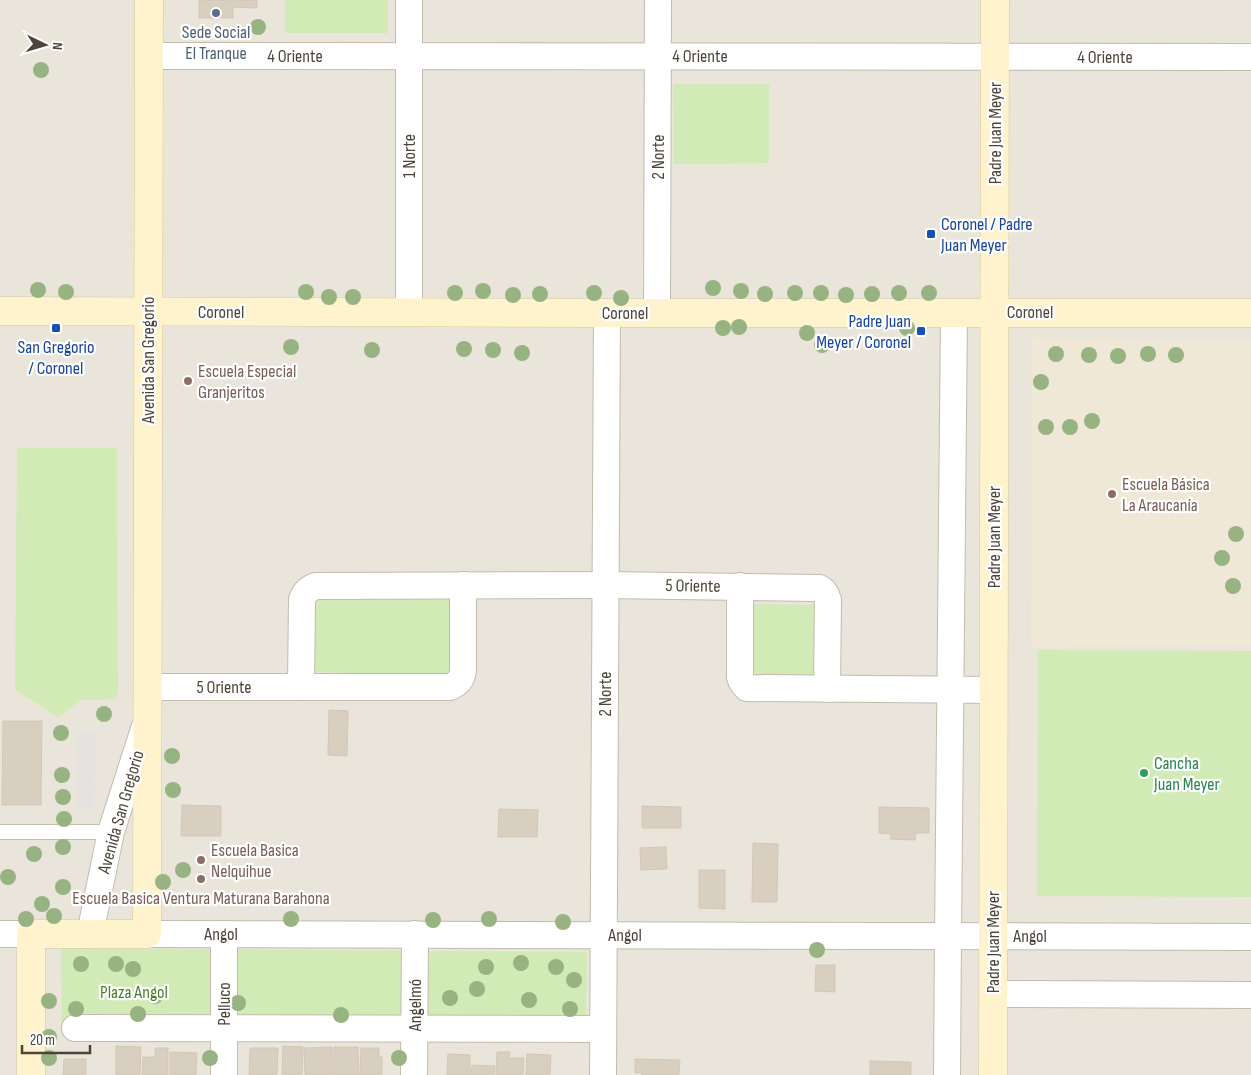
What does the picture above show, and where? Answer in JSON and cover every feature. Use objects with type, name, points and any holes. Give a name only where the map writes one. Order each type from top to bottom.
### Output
[{"type":"street","name":"Avenida San Gregorio","points":[[147,934],[149,0]]},
{"type":"street","name":"1 Norte","points":[[409,0],[409,313]]},
{"type":"street","name":"2 Norte","points":[[657,313],[658,0]]},
{"type":"street","name":"Padre Juan Meyer","points":[[993,1075],[995,0]]},
{"type":"street","name":"4 Oriente","points":[[149,56],[995,56],[1251,58]]},
{"type":"street","name":"Coronel","points":[[0,311],[1251,313]]},
{"type":"street","name":"2 Norte","points":[[603,1075],[607,313]]},
{"type":"street","points":[[947,1075],[954,313]]},
{"type":"street","name":"5 Oriente","points":[[300,687],[302,599],[304,594],[311,588],[321,585],[606,585],[819,588],[824,591],[828,600],[828,689]]},
{"type":"street","name":"5 Oriente","points":[[148,687],[450,687],[459,682],[463,670],[463,585]]},
{"type":"street","points":[[740,586],[740,677],[743,685],[747,688],[994,690]]},
{"type":"street","name":"Avenida San Gregorio","points":[[92,934],[93,918],[111,832],[148,719]]},
{"type":"street","points":[[111,832],[147,833]]},
{"type":"street","name":"Angol","points":[[0,934],[1251,936]]},
{"type":"street","points":[[31,934],[31,1075]]},
{"type":"street","name":"Pelluco","points":[[224,934],[224,1075]]},
{"type":"street","name":"Angelmó","points":[[414,1075],[415,934]]},
{"type":"street","points":[[993,994],[1251,995]]},
{"type":"street","points":[[75,1028],[604,1030]]},
{"type":"lane","points":[[0,832],[111,832]]},
{"type":"shaded area","points":[[0,0],[1251,0],[1251,1075],[0,1075]]},
{"type":"shaded area","name":"Escuela Básica La Araucanía","points":[[1032,338],[1251,342],[1251,646],[1031,647]]},
{"type":"shaded area","points":[[78,732],[95,732],[94,807],[77,807]]},
{"type":"green space","points":[[285,0],[388,0],[388,33],[285,33]]},
{"type":"green space","points":[[673,84],[769,84],[769,163],[674,164]]},
{"type":"green space","points":[[17,448],[117,448],[118,694],[114,699],[82,700],[58,717],[15,690]]},
{"type":"green space","points":[[315,596],[455,600],[453,676],[313,672]]},
{"type":"green space","points":[[750,604],[818,605],[819,679],[751,680]]},
{"type":"green space","name":"Cancha Juan Meyer","points":[[1038,650],[1251,651],[1251,897],[1037,896]]},
{"type":"green space","name":"Plaza Angol","points":[[61,948],[587,952],[586,1038],[62,1036]]},
{"type":"building","name":"Sede Social El Tranque","points":[[199,0],[257,0],[257,8],[233,7],[233,18],[199,18]]},
{"type":"building","points":[[329,710],[348,711],[347,756],[328,755]]},
{"type":"building","points":[[3,721],[42,721],[41,805],[2,805]]},
{"type":"building","points":[[182,805],[221,806],[221,836],[181,836]]},
{"type":"building","points":[[642,806],[681,807],[681,828],[642,828]]},
{"type":"building","points":[[879,807],[929,808],[929,833],[916,833],[915,840],[890,839],[891,834],[879,833]]},
{"type":"building","points":[[499,809],[538,810],[537,837],[498,837]]},
{"type":"building","points":[[753,843],[778,844],[777,902],[752,902]]},
{"type":"building","points":[[666,847],[667,869],[641,870],[640,848]]},
{"type":"building","points":[[699,870],[725,870],[725,909],[699,908]]},
{"type":"building","points":[[816,965],[835,965],[835,992],[815,991]]},
{"type":"building","points":[[116,1046],[141,1047],[140,1075],[116,1075]]},
{"type":"building","points":[[283,1046],[303,1047],[302,1075],[282,1075]]},
{"type":"building","points":[[332,1047],[333,1075],[305,1075],[304,1048]]},
{"type":"building","points":[[334,1047],[358,1047],[359,1075],[334,1075]]},
{"type":"building","points":[[155,1048],[168,1048],[168,1075],[142,1075],[143,1057],[155,1057]]},
{"type":"building","points":[[250,1048],[278,1048],[277,1075],[249,1075]]},
{"type":"building","points":[[361,1048],[379,1048],[379,1057],[382,1057],[382,1075],[360,1075]]},
{"type":"building","points":[[170,1052],[197,1053],[196,1075],[170,1075]]},
{"type":"building","points":[[497,1052],[510,1052],[509,1058],[524,1058],[523,1075],[496,1075]]},
{"type":"building","points":[[448,1054],[470,1055],[470,1075],[447,1075]]},
{"type":"building","points":[[527,1054],[551,1055],[550,1075],[526,1075]]},
{"type":"building","points":[[64,1059],[86,1059],[86,1075],[63,1075]]},
{"type":"building","points":[[635,1059],[680,1060],[679,1075],[642,1075],[642,1073],[635,1073]]},
{"type":"building","points":[[870,1061],[911,1062],[911,1075],[870,1075]]},
{"type":"building","points":[[472,1065],[495,1066],[494,1075],[471,1075]]},
{"type":"place","name":"Sede Social El Tranque","points":[[216,13]]},
{"type":"place","name":"Coronel / Padre Juan Meyer","points":[[931,234]]},
{"type":"place","name":"San Gregorio / Coronel","points":[[56,328]]},
{"type":"place","name":"Padre Juan Meyer / Coronel","points":[[921,331]]},
{"type":"place","name":"Escuela Especial Granjeritos","points":[[188,381]]},
{"type":"place","name":"Escuela Básica La Araucanía","points":[[1112,494]]},
{"type":"place","name":"Cancha Juan Meyer","points":[[1144,773]]},
{"type":"place","name":"Escuela Basica Nelquihue","points":[[201,860]]},
{"type":"place","name":"Escuela Basica Ventura Maturana Barahona","points":[[201,879]]}]
